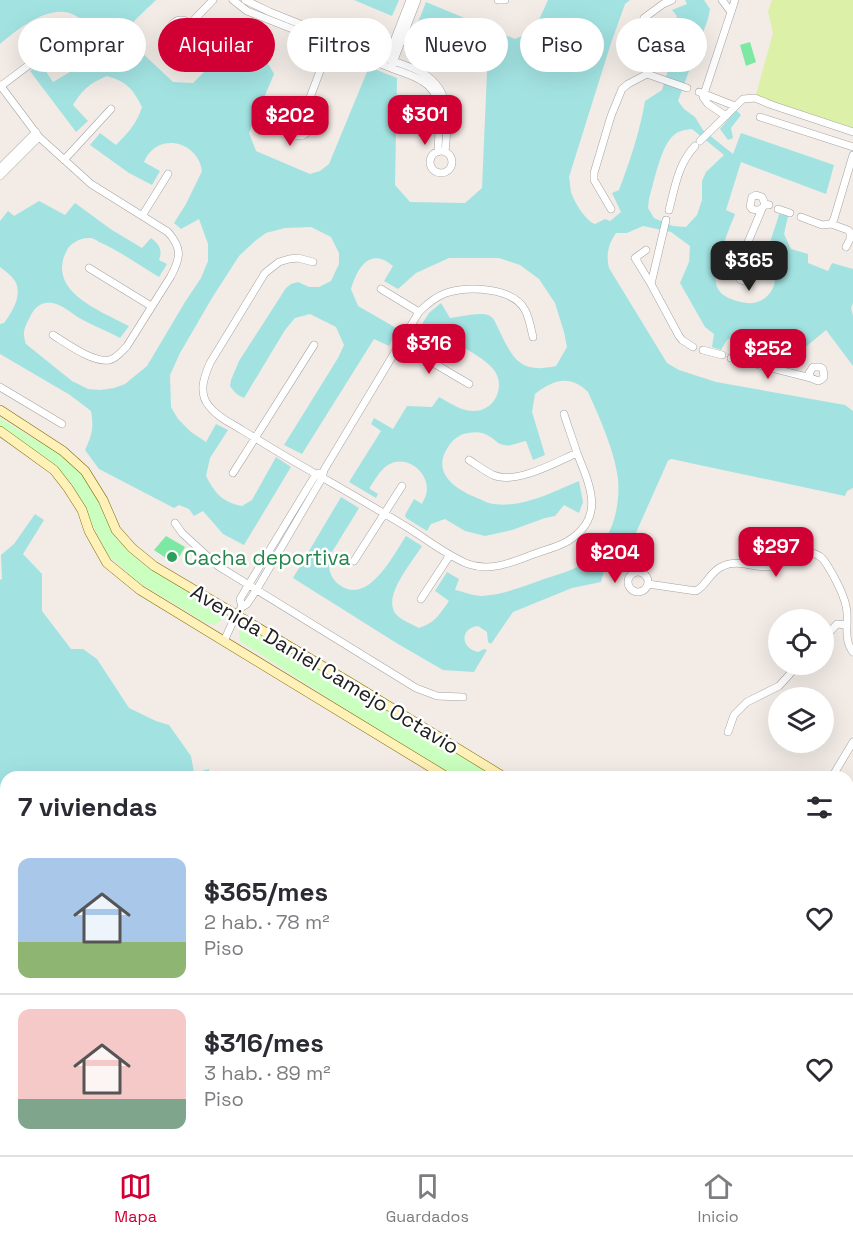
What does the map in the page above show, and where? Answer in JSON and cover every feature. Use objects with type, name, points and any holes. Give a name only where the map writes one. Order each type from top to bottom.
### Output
[{"type":"main road","name":"Avenida Daniel Camejo Octavio","points":[[0,410],[63,451],[85,471],[103,500],[116,530],[132,548],[154,566],[239,611],[494,771]]},
{"type":"main road","name":"Avenida Daniel Camejo Octavio","points":[[0,431],[54,470],[82,510],[89,531],[107,563],[140,590],[437,771]]},
{"type":"street","points":[[195,18],[213,0]]},
{"type":"street","points":[[233,0],[248,11],[287,25]]},
{"type":"street","points":[[245,0],[287,21]]},
{"type":"street","points":[[410,0],[410,9]]},
{"type":"street","points":[[392,55],[410,9],[417,0]]},
{"type":"street","points":[[498,0],[505,0]]},
{"type":"street","points":[[647,75],[635,43],[644,18],[672,0]]},
{"type":"street","points":[[722,0],[731,12]]},
{"type":"street","points":[[693,90],[735,0]]},
{"type":"street","points":[[392,64],[419,71],[440,89],[446,104],[442,152]]},
{"type":"street","points":[[19,72],[1,85],[37,135],[91,184],[168,232],[176,242],[179,254],[177,265],[171,276],[119,355],[109,360],[95,359],[53,335]]},
{"type":"street","points":[[303,116],[319,72]]},
{"type":"street","points":[[610,209],[594,180],[594,173],[611,117],[622,89],[628,84],[647,75],[664,79],[735,106]]},
{"type":"street","points":[[693,90],[726,116]]},
{"type":"street","points":[[669,210],[681,165],[686,156],[743,99],[755,98],[853,132]]},
{"type":"street","points":[[64,160],[111,109]]},
{"type":"street","points":[[760,117],[853,147]]},
{"type":"street","points":[[0,168],[37,135]]},
{"type":"street","points":[[0,176],[37,135]]},
{"type":"street","points":[[831,224],[853,155]]},
{"type":"street","points":[[142,216],[168,174]]},
{"type":"street","points":[[742,264],[745,249],[765,206]]},
{"type":"street","points":[[778,209],[790,213]]},
{"type":"street","points":[[801,218],[848,230],[850,239],[846,248]]},
{"type":"street","points":[[651,284],[666,221]]},
{"type":"street","points":[[646,249],[635,258],[679,336],[693,347]]},
{"type":"street","points":[[313,262],[298,258],[289,259],[279,262],[265,273],[210,363],[204,377],[204,398],[209,406],[255,438],[321,474],[450,555],[478,567],[501,566],[566,543],[579,532],[591,513],[593,500],[588,480],[564,414]]},
{"type":"street","points":[[89,268],[151,306]]},
{"type":"street","points":[[381,289],[419,312]]},
{"type":"street","points":[[239,611],[257,589],[321,474],[419,312],[434,299],[447,292],[485,289],[501,292],[515,298],[525,309],[533,337]]},
{"type":"street","points":[[401,344],[469,384]]},
{"type":"street","points":[[233,473],[314,345]]},
{"type":"street","points":[[706,351],[721,355]]},
{"type":"street","points":[[731,358],[811,378]]},
{"type":"street","points":[[0,387],[62,424]]},
{"type":"street","points":[[470,460],[494,476],[511,478],[578,453]]},
{"type":"street","points":[[224,641],[239,611],[240,599],[321,474]]},
{"type":"street","points":[[354,561],[402,486]]},
{"type":"street","points":[[175,523],[182,533],[218,566],[416,688],[437,696],[463,697]]},
{"type":"street","points":[[648,584],[696,591],[706,582],[712,571],[724,565],[742,562],[771,567],[785,561],[795,553],[810,552],[819,555],[827,564],[846,606],[846,638],[853,652]]},
{"type":"street","points":[[421,599],[450,555]]},
{"type":"street","points":[[834,627],[837,624],[847,625]]},
{"type":"street","points":[[728,732],[734,715],[747,702],[779,686],[788,675]]},
{"type":"street","points":[[836,771],[853,742]]},
{"type":"green space","points":[[772,0],[853,0],[853,132],[755,98],[773,33],[768,11]]},
{"type":"green space","points":[[750,42],[756,62],[746,66],[740,45]]},
{"type":"green space","points":[[0,418],[57,451],[79,469],[115,536],[139,561],[221,610],[221,620],[215,625],[206,623],[138,582],[107,554],[72,484],[49,460],[0,427]]},
{"type":"green space","name":"Cacha deportiva","points":[[166,536],[185,547],[175,564],[154,550]]},
{"type":"green space","points":[[245,627],[377,703],[487,771],[447,771],[362,720],[240,641],[239,631]]},
{"type":"water","points":[[0,0],[156,0],[137,18],[79,18],[58,12],[37,18],[18,18],[17,31],[0,44]]},
{"type":"water","points":[[354,0],[399,0],[392,16]]},
{"type":"water","points":[[548,0],[630,0],[625,4],[620,18],[616,18],[616,29],[604,65],[604,18],[540,18]]},
{"type":"water","points":[[685,0],[704,0],[710,9],[707,22],[707,18],[676,18],[672,10],[687,4]]},
{"type":"water","points":[[426,2],[464,18],[420,18]]},
{"type":"water","points":[[508,36],[515,39],[520,37],[520,72],[602,72],[569,177],[575,201],[584,215],[595,224],[605,219],[610,221],[621,212],[612,193],[619,190],[631,157],[645,101],[662,90],[667,72],[689,72],[678,101],[695,117],[703,130],[733,154],[741,133],[834,165],[826,194],[741,162],[726,210],[735,214],[718,263],[716,282],[718,289],[728,298],[745,303],[764,299],[775,282],[768,259],[770,244],[779,214],[788,216],[784,234],[791,249],[808,254],[808,263],[828,271],[832,263],[853,269],[851,308],[853,366],[826,330],[796,355],[789,347],[749,331],[738,332],[727,340],[721,350],[712,347],[714,334],[705,327],[680,283],[689,262],[690,246],[671,232],[643,226],[627,233],[616,233],[608,250],[609,268],[667,363],[679,370],[716,382],[845,405],[853,411],[853,488],[847,491],[845,496],[671,459],[668,461],[623,563],[604,570],[601,582],[572,588],[513,612],[491,644],[488,642],[487,632],[478,626],[468,630],[464,638],[468,647],[478,652],[487,650],[474,672],[443,670],[293,578],[341,497],[359,508],[329,559],[332,577],[347,589],[358,590],[368,585],[386,567],[406,536],[422,546],[396,588],[392,606],[395,613],[403,620],[419,628],[433,621],[449,601],[435,591],[447,572],[459,579],[455,590],[482,596],[498,594],[571,570],[598,549],[611,528],[615,516],[618,479],[610,446],[588,392],[581,386],[568,381],[555,382],[535,394],[532,412],[545,455],[533,460],[526,441],[506,445],[485,434],[473,432],[461,435],[452,442],[443,456],[442,465],[448,479],[454,485],[492,504],[516,504],[579,481],[583,502],[579,513],[564,505],[555,516],[485,536],[465,531],[445,519],[431,524],[427,531],[406,518],[405,515],[414,499],[422,504],[427,487],[422,473],[410,464],[395,462],[380,472],[370,487],[378,494],[376,498],[349,482],[381,431],[371,424],[374,418],[393,429],[407,406],[432,407],[439,397],[460,408],[474,411],[488,407],[496,396],[499,383],[494,370],[473,353],[422,324],[429,313],[441,303],[450,318],[480,314],[490,316],[519,362],[534,368],[544,368],[556,366],[567,347],[555,303],[539,279],[520,265],[499,258],[449,258],[416,273],[398,289],[384,281],[393,266],[385,260],[371,259],[361,267],[351,289],[358,306],[398,329],[389,346],[374,339],[302,454],[284,445],[344,345],[336,327],[310,314],[295,318],[285,330],[244,398],[231,388],[231,380],[239,361],[286,288],[298,282],[309,287],[319,287],[331,281],[339,264],[339,253],[331,237],[311,227],[285,228],[266,233],[255,241],[239,256],[212,298],[170,375],[171,407],[178,419],[191,432],[206,442],[216,424],[228,430],[210,458],[206,476],[216,492],[224,499],[242,506],[252,500],[276,457],[291,467],[244,545],[223,534],[203,511],[194,516],[189,509],[179,505],[174,508],[99,469],[85,450],[92,431],[91,411],[70,395],[0,354],[0,324],[4,323],[13,309],[18,292],[15,281],[0,267],[0,221],[8,211],[14,216],[39,201],[65,215],[75,203],[142,248],[151,238],[160,247],[159,260],[167,264],[159,277],[92,238],[73,243],[67,250],[62,264],[63,277],[79,298],[129,326],[120,338],[81,319],[59,305],[48,303],[38,306],[25,327],[26,344],[72,381],[88,389],[100,390],[125,384],[147,366],[201,278],[208,261],[208,244],[199,219],[181,229],[174,223],[202,171],[193,153],[185,147],[167,143],[150,152],[144,162],[160,171],[152,185],[129,173],[90,145],[100,133],[116,145],[135,123],[142,107],[129,87],[107,76],[87,87],[73,105],[88,121],[76,132],[31,72],[46,72],[53,82],[70,72],[146,72],[146,57],[158,68],[158,72],[162,72],[173,82],[193,83],[204,72],[273,72],[274,74],[249,133],[256,151],[310,174],[320,171],[329,164],[367,72],[382,72],[397,78],[395,185],[410,202],[465,203],[482,188],[487,72],[508,72]],"holes":[[[692,129],[724,155],[706,172],[702,181],[702,200],[697,215],[686,227],[673,226],[654,218],[648,208],[649,199],[665,147],[674,135],[680,131]]]},
{"type":"water","points":[[736,110],[741,115],[731,128],[733,138],[728,140],[720,129]]},
{"type":"water","points":[[35,514],[44,520],[23,554],[42,574],[42,611],[71,649],[83,649],[97,659],[129,708],[169,725],[191,756],[194,771],[0,771],[1,555],[14,544]]},
{"type":"pier","points":[[671,459],[689,463],[689,465],[670,463],[625,566],[623,563],[668,461]]},
{"type":"place","name":"Cacha deportiva","points":[[172,557]]}]
